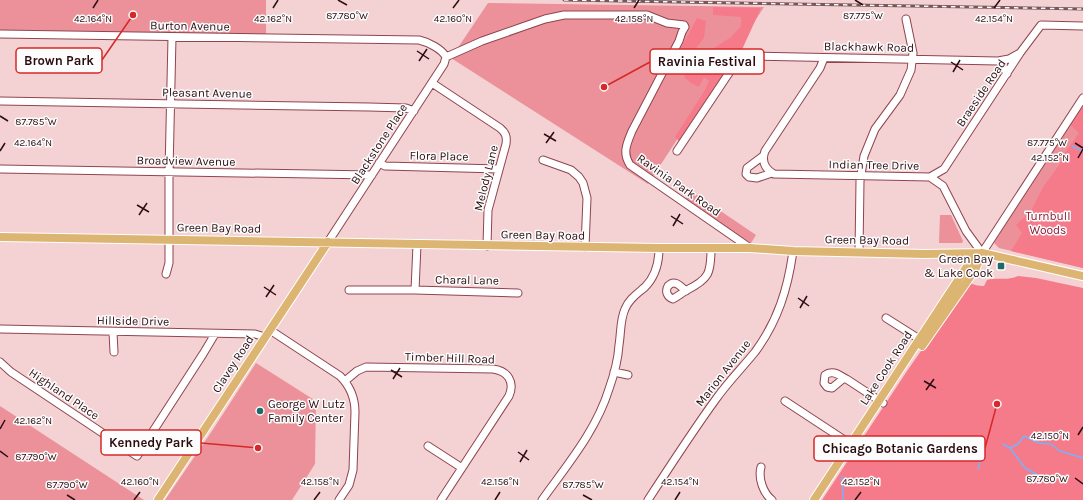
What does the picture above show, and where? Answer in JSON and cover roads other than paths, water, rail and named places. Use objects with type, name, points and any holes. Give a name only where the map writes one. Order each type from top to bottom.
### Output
[{"type":"main road","name":"Green Bay Road","points":[[0,237],[328,242],[417,245],[711,249],[750,248],[924,254],[982,253],[1083,276]]},
{"type":"main road","name":"Clavey Road","points":[[158,500],[328,242]]},
{"type":"main road","name":"Lake Cook Road","points":[[814,500],[922,341],[968,265],[982,253]]},
{"type":"main road","name":"Lake Cook Road","points":[[820,500],[852,445]]},
{"type":"street","name":"Ravinia Park Road","points":[[446,57],[482,41],[545,19],[564,15],[647,15],[667,22],[684,25],[685,27],[679,41],[632,131],[625,154],[630,165],[750,248]]},
{"type":"street","points":[[859,252],[861,176],[864,156],[869,141],[878,124],[893,105],[911,70],[913,52],[906,19]]},
{"type":"street","name":"Braeside Road","points":[[930,177],[944,169],[1020,53],[1041,25],[1083,26]]},
{"type":"street","name":"Burton Avenue","points":[[0,34],[419,40],[426,42],[446,57]]},
{"type":"street","points":[[166,274],[169,263],[168,240],[172,37]]},
{"type":"street","name":"Blackhawk Road","points":[[677,151],[740,58],[748,56],[998,61],[1009,59],[1020,53]]},
{"type":"street","name":"Blackstone Place","points":[[328,242],[432,83],[444,64],[446,57]]},
{"type":"street","name":"Indian Tree Drive","points":[[824,58],[820,68],[763,156],[747,168],[746,174],[749,178],[772,173],[930,177],[943,186],[966,231],[982,253]]},
{"type":"street","points":[[998,61],[1002,64],[1007,74]]},
{"type":"street","name":"Melody Lane","points":[[432,83],[504,132],[507,137],[488,210],[487,246]]},
{"type":"street","name":"Lake Cook Road","points":[[982,253],[1083,98]]},
{"type":"street","name":"Pleasant Avenue","points":[[0,101],[391,107],[406,108],[414,111]]},
{"type":"street","points":[[763,156],[766,169],[772,173]]},
{"type":"street","points":[[543,160],[571,170],[579,177],[583,184],[587,198],[585,247]]},
{"type":"street","name":"Flora Place","points":[[380,163],[385,166],[499,169]]},
{"type":"street","name":"Broadview Avenue","points":[[0,169],[372,174]]},
{"type":"street","points":[[943,186],[944,169]]},
{"type":"street","points":[[415,290],[417,245]]},
{"type":"street","points":[[542,500],[588,435],[599,414],[609,390],[614,372],[624,312],[630,300],[645,286],[655,273],[658,265],[659,248]]},
{"type":"street","points":[[686,291],[699,285],[707,276],[710,267],[711,249]]},
{"type":"street","name":"Marion Avenue","points":[[648,500],[716,398],[754,352],[768,331],[785,293],[793,250]]},
{"type":"street","name":"Charal Lane","points":[[349,290],[518,293]]},
{"type":"street","points":[[886,318],[922,341]]},
{"type":"street","name":"Hillside Drive","points":[[0,329],[268,334]]},
{"type":"street","points":[[113,332],[114,352]]},
{"type":"street","name":"Highland Place","points":[[0,362],[11,372],[137,456],[215,334]]},
{"type":"street","points":[[268,334],[340,376],[345,381],[352,393],[355,404],[353,470],[349,485],[339,500]]},
{"type":"street","name":"Timber Hill Road","points":[[345,381],[357,370],[366,367],[493,369],[504,372],[512,387],[509,396],[441,500]]},
{"type":"street","points":[[614,372],[628,375]]},
{"type":"street","points":[[844,378],[881,401]]},
{"type":"street","points":[[785,401],[852,445]]},
{"type":"street","points":[[428,446],[462,468]]},
{"type":"street","points":[[761,467],[760,475],[764,492],[772,500]]},
{"type":"waterway","points":[[1072,146],[1083,151]]},
{"type":"waterway","points":[[1003,444],[1010,448],[1018,444],[1024,436],[1039,443],[1051,444],[1060,451],[1083,458]]},
{"type":"waterway","points":[[978,469],[984,448]]},
{"type":"waterway","points":[[1010,448],[1025,468],[1045,479]]},
{"type":"waterway","points":[[842,476],[843,500]]},
{"type":"railway","points":[[564,0],[1083,9]]},
{"type":"place","name":"Brown Park","points":[[133,15]]},
{"type":"place","name":"Ravinia Festival","points":[[604,87]]},
{"type":"place","name":"Green Bay & Lake Cook","points":[[1001,266]]},
{"type":"place","name":"Chicago Botanic Gardens","points":[[997,404]]},
{"type":"place","name":"George W Lutz Family Center","points":[[260,411]]},
{"type":"place","name":"Kennedy Park","points":[[258,448]]},
{"type":"park label","name":"Turnbull Woods","points":[[1048,223]]}]
